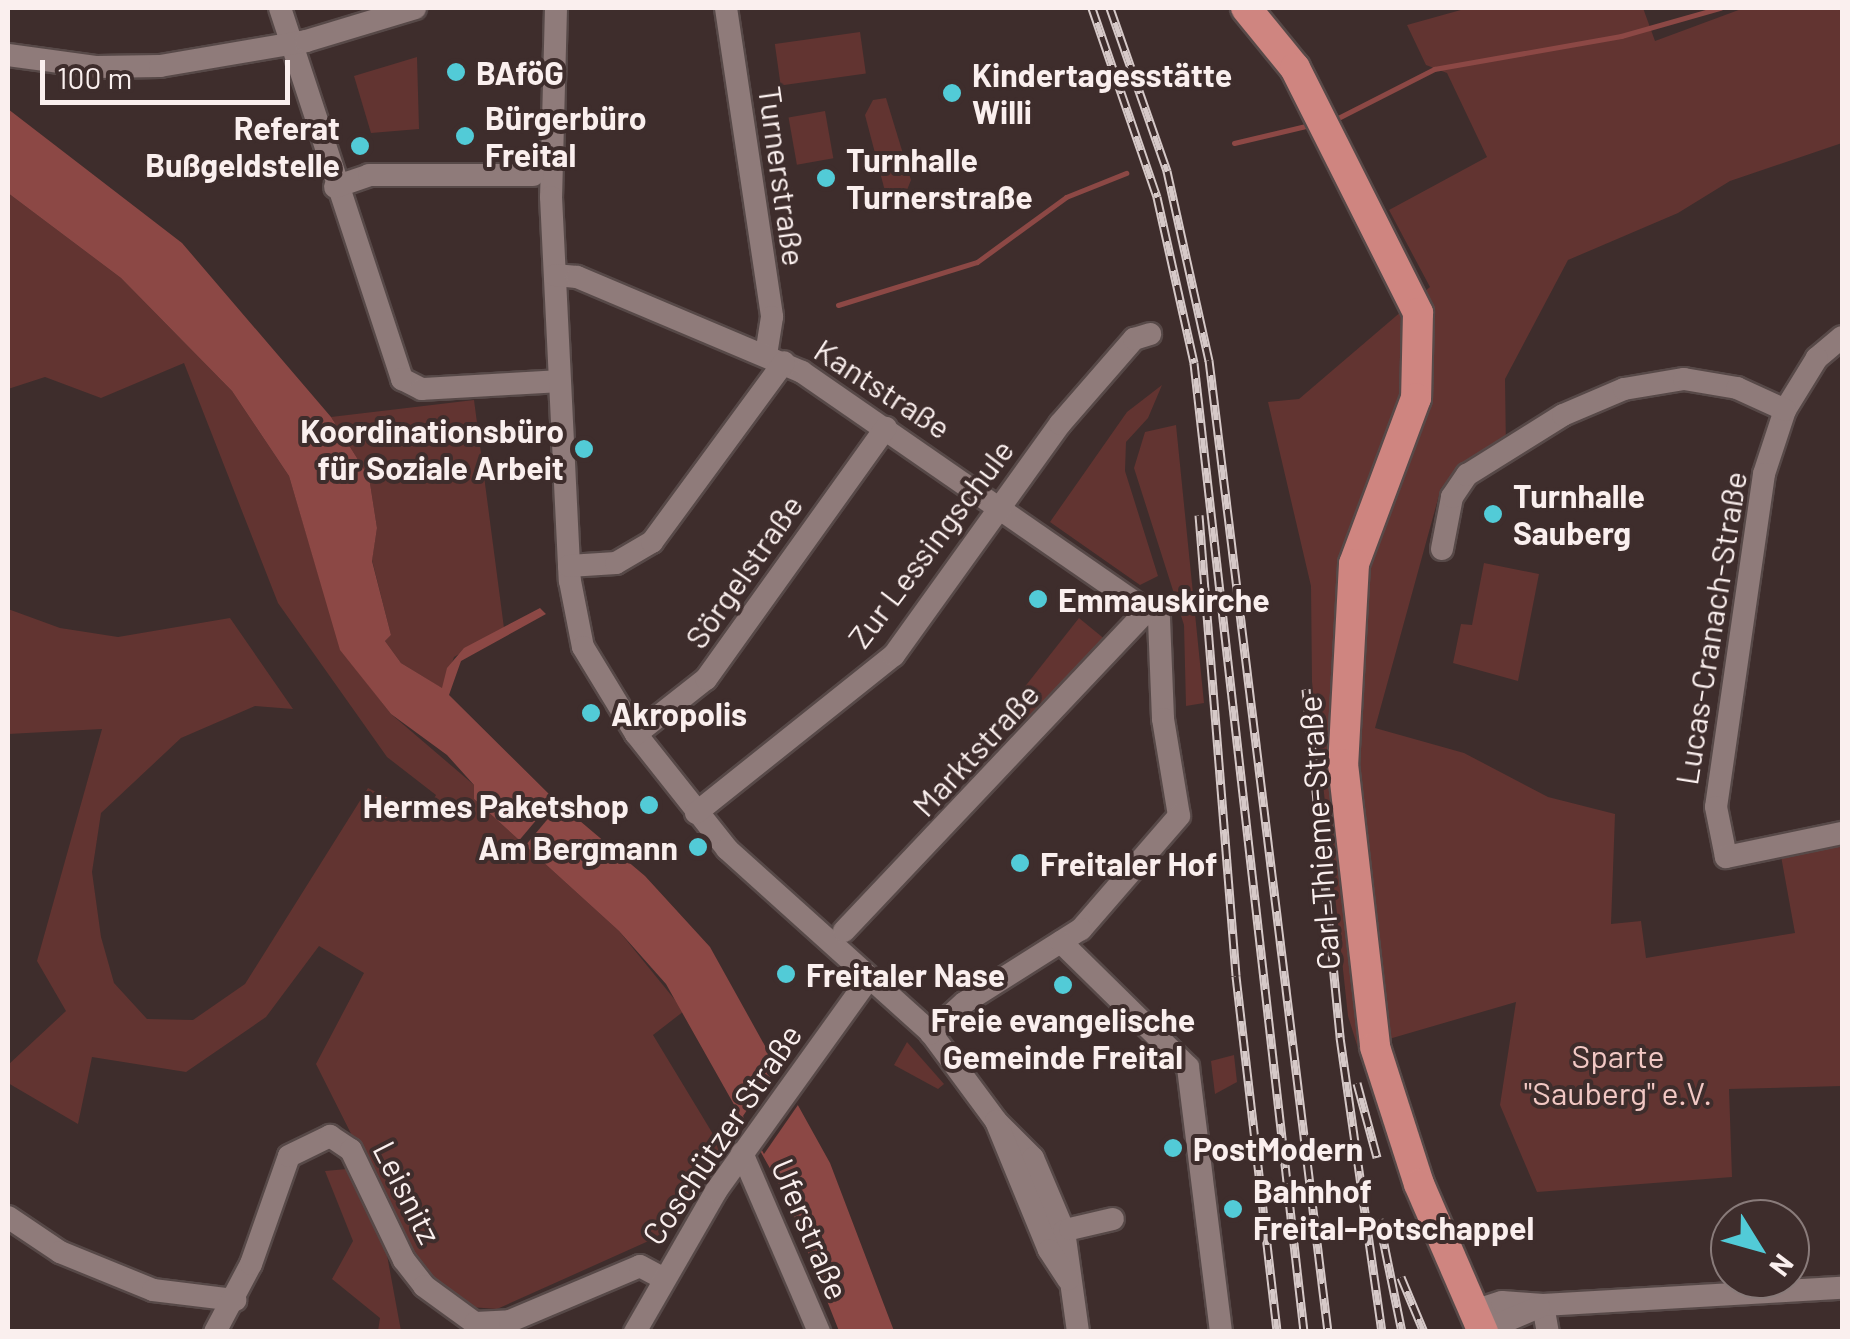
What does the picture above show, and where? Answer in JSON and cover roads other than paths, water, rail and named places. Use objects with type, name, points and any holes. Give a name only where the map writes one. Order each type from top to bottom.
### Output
[{"type":"main road","name":"Carl-Thieme-Straße","points":[[1246,8],[1295,68],[1418,313],[1416,398],[1354,564],[1343,764],[1361,970],[1375,1047],[1420,1184],[1480,1325]]},
{"type":"street","points":[[280,8],[390,357],[410,387],[560,380]]},
{"type":"street","points":[[8,56],[97,67],[160,66],[292,44],[416,8]]},
{"type":"street","points":[[556,8],[549,126],[555,275],[583,647],[636,734],[696,813],[737,860],[930,1033],[1044,1178],[1064,1231],[1078,1332]]},
{"type":"street","name":"Turnerstraße","points":[[577,565],[638,556],[775,358],[726,8]]},
{"type":"street","points":[[335,187],[369,176],[533,175]]},
{"type":"street","name":"Kantstraße","points":[[555,275],[577,277],[775,358],[886,428],[1149,609]]},
{"type":"street","name":"Zur Lessingschule","points":[[696,813],[894,655],[1000,506],[1134,338],[1150,334]]},
{"type":"street","name":"Lucas-Cranach-Straße","points":[[1842,337],[1817,358],[1785,410],[1764,474],[1716,806],[1726,857],[1842,834]]},
{"type":"street","points":[[1442,549],[1452,497],[1467,476],[1563,415],[1624,389],[1684,379],[1736,388],[1785,410]]},
{"type":"street","name":"Sörgelstraße","points":[[636,734],[706,679],[886,428]]},
{"type":"street","points":[[930,1033],[964,1002],[1081,929],[1180,816],[1164,719],[1160,625],[1149,609]]},
{"type":"street","name":"Marktstraße","points":[[844,931],[1149,609]]},
{"type":"street","points":[[1061,942],[1188,1068],[1221,1332]]},
{"type":"street","name":"Coschützer Straße","points":[[635,1332],[748,1144],[870,978]]},
{"type":"street","name":"Leisnitz","points":[[234,1300],[290,1156],[330,1136],[350,1150],[424,1286],[476,1323],[510,1322],[640,1266],[664,1279]]},
{"type":"street","name":"Uferstraße","points":[[748,1144],[819,1332]]},
{"type":"street","points":[[8,1217],[60,1252],[153,1290],[234,1300],[215,1332]]},
{"type":"street","points":[[1070,1229],[1113,1219]]},
{"type":"street","points":[[1480,1325],[1502,1302],[1543,1305],[1842,1288]]},
{"type":"street","points":[[1543,1305],[1548,1332]]},
{"type":"waterway","points":[[1338,118],[1434,69],[1621,36],[1720,8]]},
{"type":"waterway","points":[[1234,143],[1310,125]]},
{"type":"waterway","points":[[838,305],[977,262],[1066,197],[1126,173]]},
{"type":"railway","points":[[1092,8],[1157,197],[1194,363],[1304,1332]]},
{"type":"railway","points":[[1110,8],[1167,171],[1209,360],[1328,1332]]},
{"type":"railway","points":[[1199,515],[1236,976],[1277,1332]]},
{"type":"railway","points":[[1306,689],[1340,1037],[1382,1332]]},
{"type":"railway","points":[[1357,1083],[1377,1157]]},
{"type":"railway","points":[[1379,1219],[1402,1332]]},
{"type":"railway","points":[[1401,1277],[1424,1332]]},
{"type":"place","name":"BAföG","points":[[456,72]]},
{"type":"place","name":"Kindertagesstätte Willi","points":[[952,93]]},
{"type":"place","name":"Bürgerbüro Freital","points":[[465,136]]},
{"type":"place","name":"Referat Bußgeldstelle","points":[[360,146]]},
{"type":"place","name":"Turnhalle Turnerstraße","points":[[826,178]]},
{"type":"place","name":"Koordinationsbüro für Soziale Arbeit","points":[[584,449]]},
{"type":"place","name":"Turnhalle Sauberg","points":[[1493,514]]},
{"type":"place","name":"Emmauskirche","points":[[1038,599]]},
{"type":"place","name":"Akropolis","points":[[591,713]]},
{"type":"place","name":"Hermes Paketshop","points":[[649,805]]},
{"type":"place","name":"Am Bergmann","points":[[698,847]]},
{"type":"place","name":"Freitaler Hof","points":[[1020,863]]},
{"type":"place","name":"Freitaler Nase","points":[[786,974]]},
{"type":"place","name":"Freie evangelische Gemeinde Freital","points":[[1063,985]]},
{"type":"place","name":"PostModern","points":[[1173,1148]]},
{"type":"place","name":"Bahnhof Freital-Potschappel","points":[[1233,1209]]},
{"type":"park label","name":"Sparte \"Sauberg\" e.V.","points":[[1618,1074]]}]
